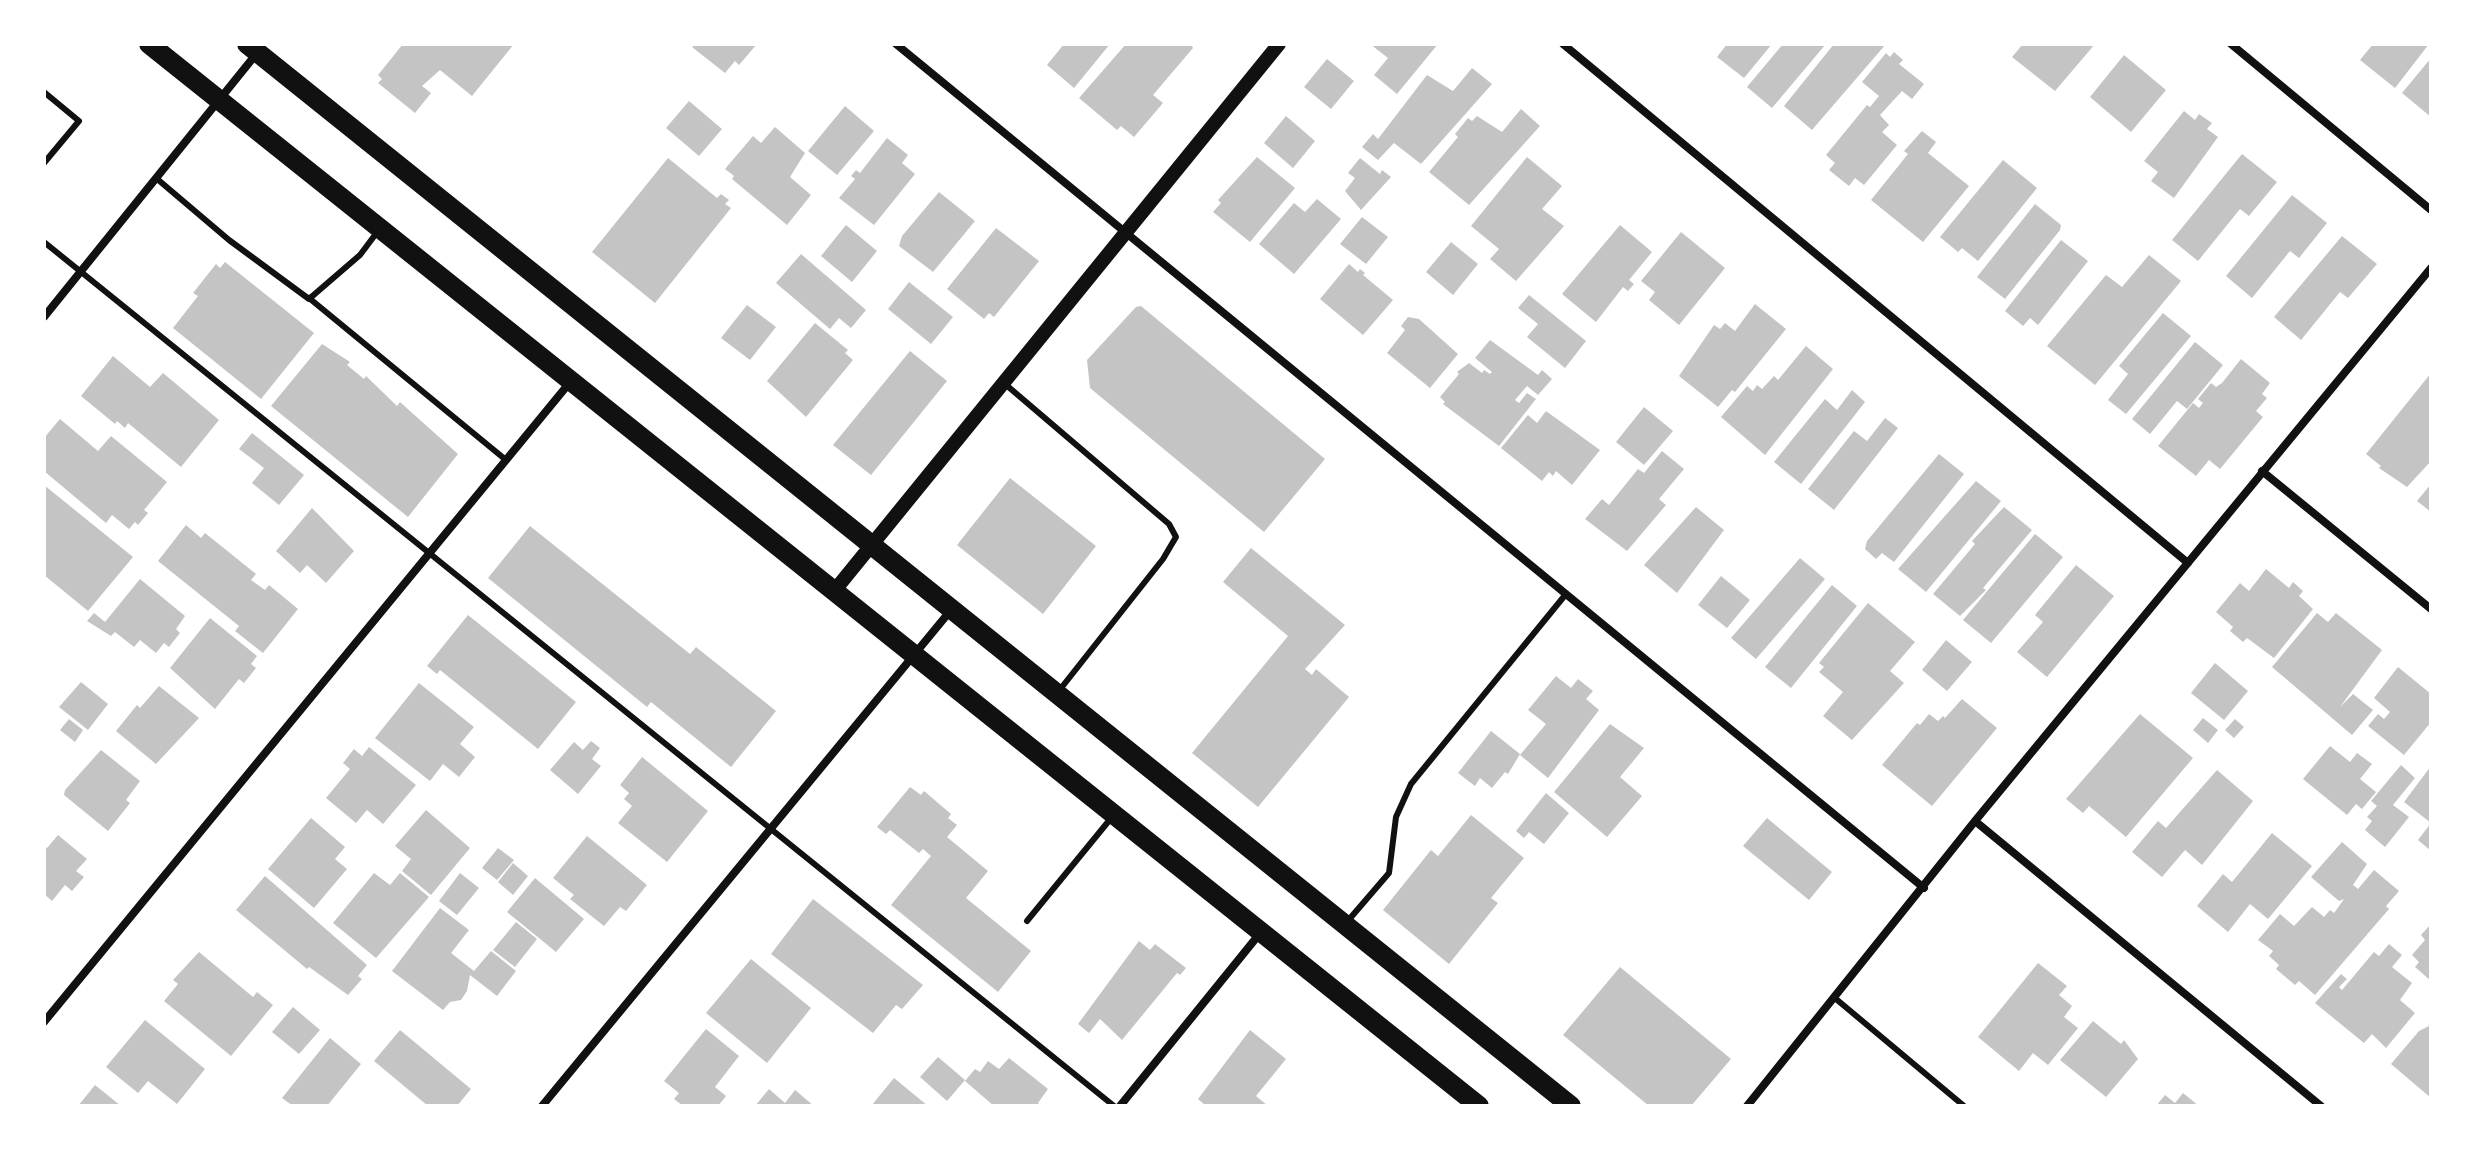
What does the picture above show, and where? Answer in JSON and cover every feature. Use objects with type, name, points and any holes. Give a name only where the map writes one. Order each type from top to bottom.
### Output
[{"type":"main road","points":[[149,44],[1479,1106]]},
{"type":"main road","points":[[252,48],[1571,1106]]},
{"type":"street","points":[[896,44],[1924,888]]},
{"type":"street","points":[[835,590],[1279,44]]},
{"type":"street","points":[[1563,44],[2188,563]]},
{"type":"street","points":[[2231,44],[2431,210]]},
{"type":"street","points":[[44,317],[219,98],[252,48]]},
{"type":"street","points":[[1747,1106],[1836,999],[1975,821],[2431,268]]},
{"type":"street","points":[[44,1022],[571,380]]},
{"type":"street","points":[[2262,471],[2431,609]]},
{"type":"street","points":[[542,1106],[952,609]]},
{"type":"street","points":[[1975,821],[2321,1106]]},
{"type":"street","points":[[1120,1106],[1262,932]]},
{"type":"lane","points":[[44,92],[79,121],[44,163]]},
{"type":"lane","points":[[156,178],[229,240],[309,298],[506,460]]},
{"type":"lane","points":[[309,298],[360,255],[381,227]]},
{"type":"lane","points":[[44,242],[1114,1106]]},
{"type":"lane","points":[[1002,382],[1169,524],[1176,537],[1163,559],[1057,693]]},
{"type":"lane","points":[[1345,925],[1389,873],[1396,817],[1411,784],[1566,594]]},
{"type":"lane","points":[[1027,921],[1114,814]]},
{"type":"lane","points":[[1836,999],[1964,1106]]},
{"type":"building","points":[[403,44],[514,44],[472,96],[440,70],[422,86],[431,93],[415,113],[378,83],[382,79],[378,75]]},
{"type":"building","points":[[695,44],[757,44],[739,65],[735,61],[725,73],[692,47]]},
{"type":"building","points":[[1064,44],[1110,44],[1074,88],[1047,65]]},
{"type":"building","points":[[1126,44],[1191,44],[1193,48],[1153,95],[1163,103],[1134,137],[1121,126],[1117,130],[1079,98]]},
{"type":"building","points":[[1370,44],[1438,44],[1397,94],[1374,75],[1388,58]]},
{"type":"building","points":[[1727,44],[1772,44],[1744,78],[1717,57]]},
{"type":"building","points":[[1783,44],[1826,44],[1772,108],[1747,87]]},
{"type":"building","points":[[1834,44],[1886,44],[1812,130],[1784,106]]},
{"type":"building","points":[[2023,44],[2095,44],[2055,91],[2012,57]]},
{"type":"building","points":[[2373,44],[2429,44],[2395,88],[2360,60]]},
{"type":"building","points":[[1894,52],[1903,60],[1899,64],[1924,84],[1912,99],[1902,91],[1880,115],[1889,125],[1882,132],[1897,145],[1864,185],[1855,178],[1849,186],[1829,170],[1835,163],[1826,155],[1867,105],[1870,107],[1879,96],[1862,82],[1886,53],[1890,57]]},
{"type":"building","points":[[2124,55],[2166,90],[2131,132],[2090,97]]},
{"type":"building","points":[[2431,58],[2431,117],[2402,93]]},
{"type":"building","points":[[1327,59],[1354,81],[1331,109],[1304,87]]},
{"type":"building","points":[[1472,68],[1492,84],[1421,164],[1394,143],[1378,160],[1362,147],[1373,134],[1378,139],[1427,75],[1453,91]]},
{"type":"building","points":[[689,101],[722,129],[699,156],[666,128]]},
{"type":"building","points":[[845,106],[874,131],[837,175],[808,151]]},
{"type":"building","points":[[1521,109],[1540,126],[1469,205],[1429,172],[1458,137],[1455,134],[1468,118],[1472,121],[1477,116],[1502,132]]},
{"type":"building","points":[[2184,111],[2195,120],[2199,114],[2212,123],[2207,129],[2218,137],[2174,198],[2151,181],[2158,172],[2144,161]]},
{"type":"building","points":[[1286,116],[1315,141],[1293,168],[1264,143]]},
{"type":"building","points":[[775,127],[805,153],[790,177],[811,195],[787,225],[732,179],[734,176],[725,169],[753,136],[761,143]]},
{"type":"building","points":[[1922,131],[1936,142],[1928,153],[1969,186],[1923,242],[1871,200],[1908,154],[1904,151]]},
{"type":"building","points":[[887,138],[908,155],[902,163],[915,174],[874,225],[839,198],[855,179],[851,176],[856,170],[860,173]]},
{"type":"building","points":[[2242,154],[2277,182],[2249,216],[2240,209],[2198,261],[2172,240]]},
{"type":"building","points":[[1257,157],[1295,188],[1250,242],[1213,212],[1221,203],[1218,200]]},
{"type":"building","points":[[1527,157],[1562,186],[1542,209],[1564,226],[1516,281],[1490,259],[1499,249],[1471,226]]},
{"type":"building","points":[[668,158],[717,198],[721,194],[729,200],[725,204],[731,208],[655,303],[592,252]]},
{"type":"building","points":[[1360,158],[1380,174],[1382,170],[1391,177],[1361,210],[1345,191],[1355,178],[1348,173]]},
{"type":"building","points":[[2003,160],[2037,188],[1978,261],[1962,248],[1958,252],[1940,237]]},
{"type":"building","points":[[939,192],[975,221],[933,272],[899,246],[902,236]]},
{"type":"building","points":[[2292,195],[2327,223],[2299,258],[2290,251],[2252,298],[2226,276]]},
{"type":"building","points":[[1317,199],[1341,219],[1294,274],[1259,244],[1294,203],[1305,212]]},
{"type":"building","points":[[2035,204],[2061,225],[2060,230],[2005,299],[1977,277]]},
{"type":"building","points":[[1362,217],[1388,237],[1366,264],[1340,244]]},
{"type":"building","points":[[846,225],[877,251],[852,282],[821,256]]},
{"type":"building","points":[[1620,225],[1652,252],[1629,280],[1634,284],[1628,291],[1623,287],[1596,322],[1562,294]]},
{"type":"building","points":[[996,228],[1039,261],[994,317],[989,313],[984,319],[947,289]]},
{"type":"building","points":[[1681,232],[1725,268],[1679,325],[1649,300],[1655,292],[1641,281]]},
{"type":"building","points":[[2342,236],[2377,264],[2348,298],[2340,292],[2301,340],[2274,317]]},
{"type":"building","points":[[2061,240],[2088,261],[2038,325],[2030,318],[2023,326],[2005,311]]},
{"type":"building","points":[[1451,242],[1478,264],[1453,295],[1426,272]]},
{"type":"building","points":[[801,254],[866,310],[851,328],[839,318],[830,329],[776,283]]},
{"type":"building","points":[[2149,255],[2181,281],[2095,385],[2047,346],[2106,275],[2122,287]]},
{"type":"building","points":[[225,262],[314,333],[261,399],[173,328],[198,296],[193,293],[216,264],[220,268]]},
{"type":"building","points":[[1349,264],[1358,272],[1360,269],[1365,273],[1363,275],[1393,300],[1363,335],[1320,299]]},
{"type":"building","points":[[909,282],[953,317],[931,344],[888,309]]},
{"type":"building","points":[[1529,295],[1586,341],[1565,368],[1527,337],[1538,324],[1518,308]]},
{"type":"building","points":[[1755,304],[1786,329],[1735,392],[1732,390],[1718,407],[1679,376],[1714,325],[1720,329],[1725,323],[1735,331]]},
{"type":"building","points":[[747,305],[776,327],[750,360],[721,338]]},
{"type":"building","points":[[1141,306],[1325,459],[1264,532],[1090,388],[1087,360],[1136,307]]},
{"type":"building","points":[[2163,313],[2191,336],[2126,414],[2108,400],[2128,374],[2119,366]]},
{"type":"building","points":[[1408,317],[1419,319],[1458,354],[1430,388],[1387,353],[1405,330],[1401,326]]},
{"type":"building","points":[[815,323],[848,350],[845,353],[853,360],[806,417],[767,381]]},
{"type":"building","points":[[1490,340],[1538,375],[1542,370],[1552,379],[1538,395],[1527,386],[1515,400],[1519,403],[1527,393],[1536,399],[1499,446],[1443,404],[1445,402],[1440,397],[1459,374],[1457,372],[1469,363],[1482,373],[1484,370],[1490,374],[1492,372],[1475,358]]},
{"type":"building","points":[[2195,342],[2223,365],[2187,409],[2177,401],[2150,434],[2132,419]]},
{"type":"building","points":[[322,344],[350,362],[347,365],[364,379],[366,376],[397,406],[400,402],[458,454],[408,517],[271,406]]},
{"type":"building","points":[[1806,346],[1833,369],[1765,455],[1721,417],[1747,386],[1753,391],[1757,385],[1762,389],[1774,376],[1778,380]]},
{"type":"building","points":[[910,351],[947,381],[871,475],[833,445]]},
{"type":"building","points":[[113,356],[150,387],[163,373],[219,420],[181,467],[128,423],[125,428],[117,421],[115,424],[81,396]]},
{"type":"building","points":[[2241,359],[2270,383],[2262,394],[2267,398],[2256,411],[2263,417],[2220,469],[2209,460],[2196,476],[2158,446],[2193,403],[2199,408],[2203,403],[2198,399],[2211,383],[2216,387],[2222,383]]},
{"type":"building","points":[[2431,373],[2431,461],[2407,487],[2379,468],[2381,466],[2366,454]]},
{"type":"building","points":[[1852,390],[1865,402],[1801,484],[1774,462],[1825,399],[1837,410]]},
{"type":"building","points":[[1644,407],[1673,431],[1644,465],[1616,442]]},
{"type":"building","points":[[1546,411],[1600,450],[1572,485],[1556,471],[1553,476],[1549,472],[1542,481],[1501,448],[1528,415],[1537,423]]},
{"type":"building","points":[[1885,418],[1898,428],[1834,510],[1808,489],[1854,431],[1867,441]]},
{"type":"building","points":[[60,419],[98,451],[111,436],[167,482],[144,510],[148,513],[138,525],[135,522],[129,529],[112,515],[106,523],[44,471],[44,438]]},
{"type":"building","points":[[252,433],[304,475],[279,505],[252,483],[264,468],[239,449]]},
{"type":"building","points":[[1662,451],[1684,469],[1659,499],[1666,505],[1627,551],[1585,519],[1602,499],[1609,505],[1638,469],[1644,473]]},
{"type":"building","points":[[1939,454],[1964,474],[1894,562],[1882,553],[1876,559],[1865,549],[1867,541]]},
{"type":"building","points":[[1010,478],[1096,546],[1043,614],[957,545]]},
{"type":"building","points":[[1976,481],[2001,501],[1926,592],[1898,569]]},
{"type":"building","points":[[2431,484],[2431,512],[2417,501]]},
{"type":"building","points":[[44,485],[133,557],[88,611],[44,575]]},
{"type":"building","points":[[1696,507],[1724,530],[1677,593],[1644,565]]},
{"type":"building","points":[[2004,507],[2032,530],[1983,588],[1986,590],[1960,616],[1933,594],[1975,544],[1972,541]]},
{"type":"building","points":[[312,508],[354,551],[326,583],[307,565],[300,573],[276,551]]},
{"type":"building","points":[[186,525],[201,538],[205,533],[256,574],[251,580],[265,590],[269,585],[298,609],[263,653],[235,631],[239,626],[158,561]]},
{"type":"building","points":[[530,526],[690,654],[696,647],[776,711],[731,767],[651,702],[647,707],[488,578]]},
{"type":"building","points":[[2035,534],[2063,557],[1991,643],[1963,620]]},
{"type":"building","points":[[1251,548],[1345,625],[1305,669],[1312,675],[1316,669],[1349,697],[1258,807],[1192,753],[1288,636],[1223,582]]},
{"type":"building","points":[[1800,558],[1825,579],[1756,659],[1731,638]]},
{"type":"building","points":[[2076,565],[2114,596],[2047,677],[2017,652],[2043,622],[2035,615]]},
{"type":"building","points":[[2266,569],[2289,588],[2293,582],[2303,591],[2299,596],[2313,609],[2274,658],[2247,638],[2243,642],[2230,631],[2233,627],[2216,612],[2240,583],[2249,591]]},
{"type":"building","points":[[1721,576],[1750,600],[1727,628],[1698,605]]},
{"type":"building","points":[[140,579],[185,616],[176,629],[180,633],[169,647],[164,643],[156,653],[140,640],[134,647],[115,632],[111,636],[87,621],[94,613],[105,622]]},
{"type":"building","points":[[1832,585],[1857,606],[1791,688],[1765,667]]},
{"type":"building","points":[[1868,603],[1915,642],[1890,671],[1904,683],[1852,740],[1823,716],[1843,692],[1819,672],[1824,667],[1819,663]]},
{"type":"building","points":[[2317,613],[2328,622],[2336,613],[2382,650],[2340,707],[2353,694],[2373,710],[2352,735],[2272,667]]},
{"type":"building","points":[[468,615],[576,702],[538,749],[440,670],[437,674],[427,666]]},
{"type":"building","points":[[210,618],[257,656],[251,664],[256,668],[244,683],[239,679],[215,709],[170,668]]},
{"type":"building","points":[[1946,640],[1972,662],[1947,691],[1922,670]]},
{"type":"building","points":[[2215,663],[2248,691],[2224,720],[2191,693]]},
{"type":"building","points":[[2398,667],[2431,694],[2431,722],[2404,755],[2368,726],[2378,714],[2384,719],[2390,712],[2374,698]]},
{"type":"building","points":[[1556,676],[1571,688],[1578,679],[1593,691],[1586,699],[1599,710],[1548,778],[1520,755],[1546,724],[1528,710]]},
{"type":"building","points":[[81,682],[108,704],[88,730],[59,707]]},
{"type":"building","points":[[419,683],[474,727],[460,744],[475,757],[459,777],[443,764],[430,781],[375,738]]},
{"type":"building","points":[[159,686],[199,718],[156,764],[116,731],[137,705],[140,708]]},
{"type":"building","points":[[1962,699],[1997,728],[1932,806],[1882,765],[1917,723],[1920,725],[1929,714],[1938,721],[1943,716],[1945,718]]},
{"type":"building","points":[[2140,714],[2193,758],[2126,837],[2089,806],[2083,813],[2066,799]]},
{"type":"building","points":[[2203,718],[2218,730],[2208,743],[2193,730]]},
{"type":"building","points":[[69,719],[83,730],[75,742],[60,730]]},
{"type":"building","points":[[2235,719],[2244,727],[2234,738],[2225,730]]},
{"type":"building","points":[[1610,724],[1644,748],[1620,777],[1642,796],[1607,837],[1554,792]]},
{"type":"building","points":[[1491,731],[1520,754],[1508,774],[1505,772],[1492,788],[1480,778],[1475,786],[1458,773]]},
{"type":"building","points":[[591,741],[600,748],[592,759],[601,766],[578,794],[550,770],[574,742],[583,750]]},
{"type":"building","points":[[2330,746],[2350,762],[2357,753],[2372,764],[2360,779],[2376,792],[2362,809],[2356,804],[2347,815],[2303,779]]},
{"type":"building","points":[[369,747],[416,785],[383,824],[367,810],[356,823],[326,798],[350,769],[343,763],[354,749],[362,756]]},
{"type":"building","points":[[101,750],[140,781],[126,800],[130,803],[108,831],[64,795],[65,790]]},
{"type":"building","points":[[642,757],[708,811],[667,862],[618,823],[632,806],[624,799],[629,793],[620,785]]},
{"type":"building","points":[[2401,765],[2415,778],[2393,805],[2409,817],[2385,847],[2365,830],[2372,821],[2367,817],[2377,806],[2371,801]]},
{"type":"building","points":[[2431,766],[2431,823],[2404,802]]},
{"type":"building","points":[[2217,770],[2253,801],[2202,865],[2185,850],[2162,877],[2132,852],[2158,821],[2166,828]]},
{"type":"building","points":[[910,787],[921,795],[924,791],[951,814],[948,818],[957,825],[947,837],[988,871],[966,898],[1031,951],[998,992],[891,905],[931,856],[923,849],[919,853],[890,830],[886,834],[877,827]]},
{"type":"building","points":[[1546,793],[1569,813],[1544,844],[1529,832],[1524,838],[1516,831]]},
{"type":"building","points":[[426,810],[470,848],[431,895],[402,871],[411,859],[395,846]]},
{"type":"building","points":[[1471,815],[1524,858],[1491,898],[1498,903],[1449,964],[1383,910],[1431,850],[1438,856]]},
{"type":"building","points":[[311,818],[345,847],[335,859],[347,869],[314,908],[268,869]]},
{"type":"building","points":[[1767,818],[1832,872],[1809,900],[1743,846]]},
{"type":"building","points":[[2431,823],[2431,851],[2418,840]]},
{"type":"building","points":[[2272,833],[2312,866],[2268,919],[2250,904],[2228,932],[2197,906],[2223,874],[2232,882]]},
{"type":"building","points":[[58,835],[87,859],[76,871],[84,877],[72,891],[65,885],[52,901],[44,894],[44,846],[47,848]]},
{"type":"building","points":[[587,836],[647,885],[626,911],[620,907],[604,926],[570,899],[574,895],[553,878]]},
{"type":"building","points":[[2342,842],[2367,864],[2353,885],[2358,889],[2374,870],[2399,891],[2386,906],[2389,909],[2315,995],[2299,981],[2295,985],[2276,969],[2279,965],[2269,956],[2273,951],[2258,940],[2280,914],[2294,926],[2312,907],[2324,917],[2330,910],[2334,913],[2344,899],[2339,901],[2311,877]]},
{"type":"building","points":[[498,848],[514,860],[497,880],[482,868]]},
{"type":"building","points":[[513,863],[528,876],[513,895],[498,882]]},
{"type":"building","points":[[374,873],[390,885],[400,873],[429,897],[376,958],[333,923]]},
{"type":"building","points":[[460,873],[479,888],[457,915],[439,901]]},
{"type":"building","points":[[265,876],[367,965],[358,976],[362,979],[348,995],[309,967],[307,969],[236,910]]},
{"type":"building","points":[[535,878],[584,919],[556,952],[507,912]]},
{"type":"building","points":[[813,899],[923,985],[902,1009],[896,1005],[873,1033],[771,954]]},
{"type":"building","points":[[440,908],[469,930],[451,953],[474,971],[491,951],[516,971],[497,996],[470,975],[467,991],[461,1000],[450,1002],[443,1010],[392,971]]},
{"type":"building","points":[[516,922],[537,939],[515,967],[493,950]]},
{"type":"building","points":[[2431,924],[2431,981],[2415,967],[2419,962],[2412,955],[2425,940],[2421,935]]},
{"type":"building","points":[[1139,941],[1150,950],[1155,944],[1186,968],[1180,975],[1177,973],[1122,1040],[1100,1019],[1089,1033],[1078,1024]]},
{"type":"building","points":[[2389,944],[2402,955],[2392,967],[2412,983],[2400,1000],[2415,1013],[2386,1048],[2372,1034],[2364,1043],[2315,1003],[2341,974],[2347,979],[2339,987],[2342,990],[2374,952],[2379,956]]},
{"type":"building","points":[[199,952],[253,997],[257,992],[273,1005],[231,1056],[164,1001],[178,984],[173,980]]},
{"type":"building","points":[[751,959],[811,1008],[767,1063],[706,1013]]},
{"type":"building","points":[[2038,963],[2067,986],[2059,995],[2072,1006],[2064,1017],[2078,1028],[2048,1065],[2033,1053],[2019,1071],[1978,1037]]},
{"type":"building","points":[[1620,967],[1731,1059],[1691,1106],[1649,1106],[1563,1035]]},
{"type":"building","points":[[293,1007],[320,1030],[299,1054],[272,1032]]},
{"type":"building","points":[[145,1020],[205,1069],[177,1104],[148,1081],[138,1093],[106,1067]]},
{"type":"building","points":[[2093,1021],[2121,1044],[2124,1040],[2138,1059],[2106,1097],[2060,1060]]},
{"type":"building","points":[[2431,1025],[2431,1098],[2391,1064],[2419,1031]]},
{"type":"building","points":[[706,1029],[739,1056],[715,1087],[726,1096],[718,1106],[683,1106],[674,1099],[679,1093],[664,1081]]},
{"type":"building","points":[[400,1030],[471,1089],[457,1106],[428,1106],[374,1061]]},
{"type":"building","points":[[1250,1030],[1286,1059],[1256,1096],[1268,1106],[1206,1106],[1198,1099]]},
{"type":"building","points":[[330,1038],[361,1064],[327,1106],[293,1106],[282,1098]]},
{"type":"building","points":[[938,1057],[965,1080],[947,1101],[920,1077]]},
{"type":"building","points":[[1009,1058],[1048,1089],[1038,1103],[1042,1106],[994,1106],[965,1081],[975,1069],[980,1072],[988,1061],[999,1069]]},
{"type":"building","points":[[894,1078],[928,1106],[871,1106]]},
{"type":"building","points":[[95,1085],[121,1106],[78,1106]]},
{"type":"building","points":[[769,1089],[785,1103],[795,1090],[814,1106],[755,1106]]},
{"type":"building","points":[[2183,1093],[2199,1106],[2156,1106],[2165,1095],[2175,1103]]}]
